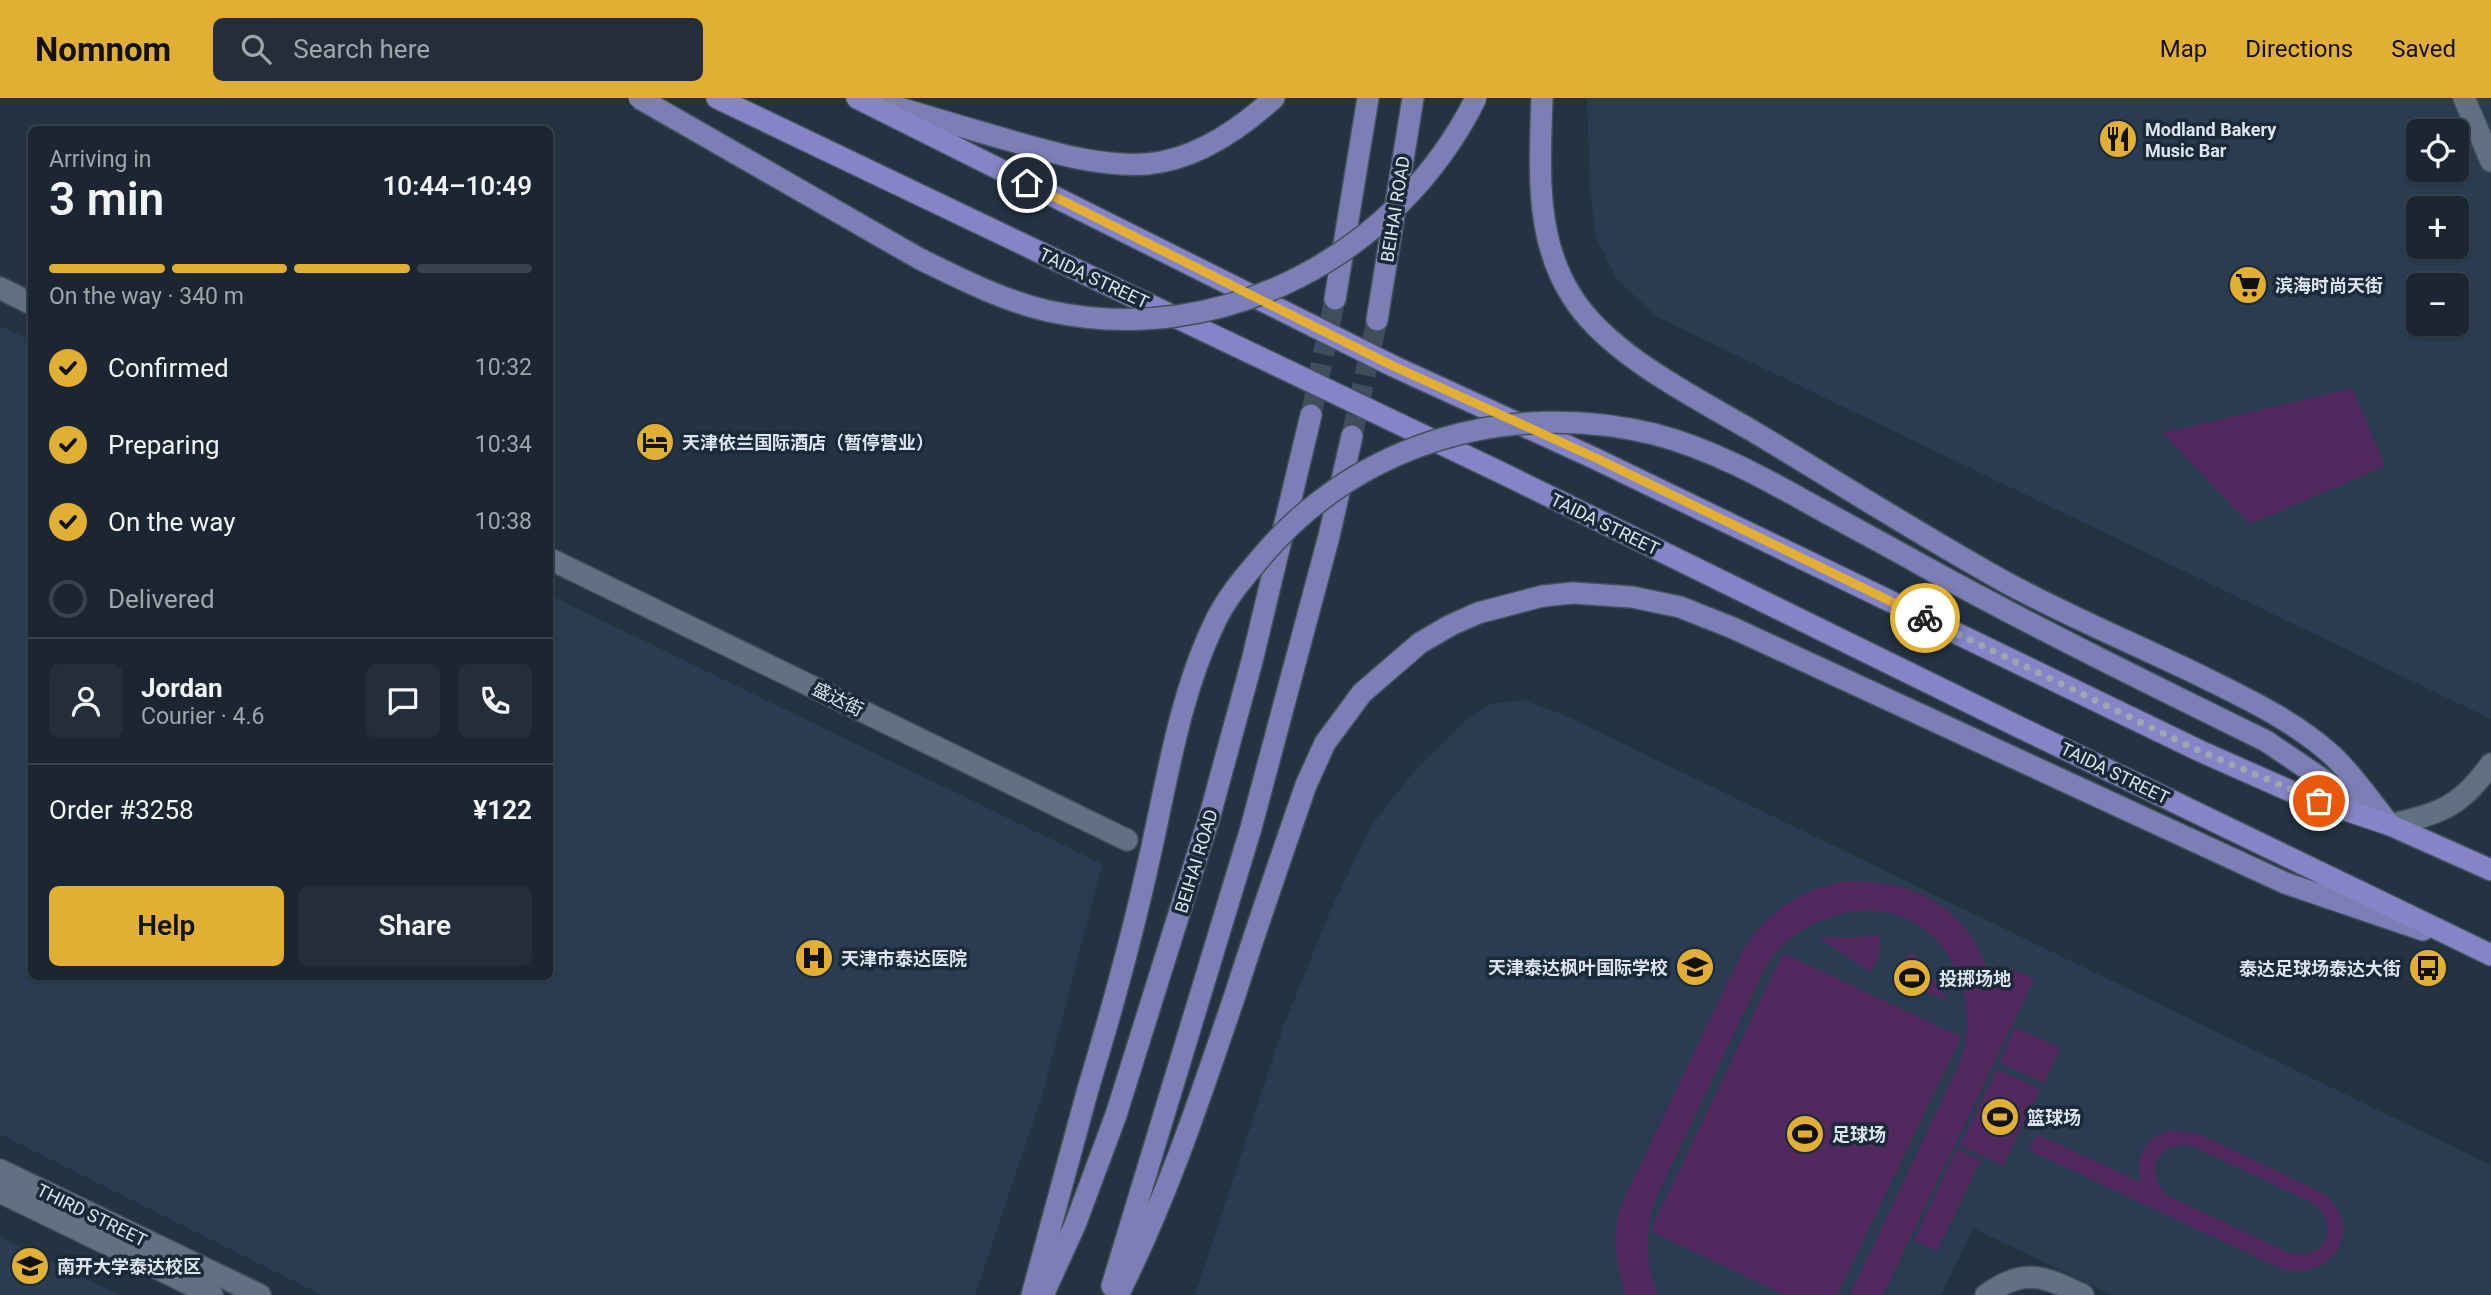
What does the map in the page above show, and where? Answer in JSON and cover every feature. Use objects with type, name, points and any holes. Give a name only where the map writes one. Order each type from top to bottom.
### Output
[{"type":"highway","name":"TAIDA STREET","points":[[717,98],[1506,475],[2485,952]]},
{"type":"highway","points":[[857,98],[1393,366],[1596,458],[2200,751],[2295,793],[2390,825],[2491,870]]},
{"type":"main road","points":[[639,98],[920,260],[968,282],[1048,311],[1095,317],[1147,318],[1194,313],[1229,305],[1307,275],[1342,254],[1376,227],[1430,172],[1476,98]]},
{"type":"main road","points":[[866,98],[1078,159],[1149,164],[1206,146],[1231,132],[1275,98]]},
{"type":"main road","points":[[1335,299],[1368,98]]},
{"type":"main road","name":"BEIHAI ROAD","points":[[1377,320],[1413,98]]},
{"type":"main road","points":[[1542,98],[1541,190],[1543,220],[1550,247],[1559,274],[1572,297],[1608,340],[1695,397],[2008,584],[2252,701],[2297,728],[2334,757],[2390,825]]},
{"type":"main road","name":"BEIHAI ROAD","points":[[1043,1295],[1075,1225],[1116,1115],[1202,841],[1252,661],[1311,415]]},
{"type":"main road","points":[[1032,1295],[1142,893],[1180,722],[1191,683],[1216,619],[1248,573],[1271,546],[1322,498],[1360,473],[1395,455],[1449,436],[1504,425],[1570,422],[1628,428],[1707,451],[1779,486],[2040,630],[2266,741],[2390,825]]},
{"type":"main road","points":[[1109,1295],[1251,828],[1329,536],[1352,436]]},
{"type":"main road","points":[[1118,1295],[1164,1198],[1306,785],[1325,743],[1362,693],[1420,643],[1460,621],[1510,604],[1543,596],[1573,593],[1632,597],[1680,607],[1835,674],[2285,883],[2485,952]]},
{"type":"street","points":[[2464,98],[2491,161]]},
{"type":"street","points":[[0,288],[28,302]]},
{"type":"street","name":"盛达街","points":[[553,560],[1127,840]]},
{"type":"street","points":[[2390,825],[2445,810],[2474,789],[2491,764]]},
{"type":"street","name":"THIRD STREET","points":[[0,1171],[260,1295]]},
{"type":"street","name":"THIRD STREET","points":[[0,1192],[212,1295]]},
{"type":"street","points":[[1986,1295],[2001,1284],[2019,1277],[2047,1278],[2083,1295]]},
{"type":"shaded area","points":[[1587,98],[2491,98],[2491,719],[1657,317],[1616,278],[1596,237],[1590,188]]},
{"type":"shaded area","name":"天津市泰达医院","points":[[0,326],[28,339],[28,980],[553,980],[553,596],[1102,864],[1043,1093],[975,1295],[322,1295],[0,1134]]},
{"type":"shaded area","points":[[2352,388],[2385,466],[2250,524],[2162,433]]},
{"type":"shaded area","name":"天津泰达枫叶国际学校","points":[[1523,700],[1562,714],[2491,1165],[2491,1295],[2112,1295],[1973,1228],[1941,1295],[1195,1295],[1284,1025],[1331,909],[1373,823],[1416,769],[1465,721],[1491,704]]},
{"type":"shaded area","points":[[1849,881],[1901,887],[1942,906],[1959,921],[1973,940],[1985,962],[1994,988],[2006,966],[2034,979],[1883,1295],[1850,1295],[1961,1060],[1967,1028],[1965,996],[1955,968],[1940,944],[1918,925],[1892,914],[1862,911],[1828,918],[1800,931],[1778,950],[1766,966],[1654,1202],[1648,1249],[1658,1295],[1625,1295],[1616,1252],[1619,1209],[1744,948],[1765,922],[1789,902],[1817,889]]},
{"type":"shaded area","points":[[1880,936],[1879,955],[1871,973],[1820,938]]},
{"type":"shaded area","name":"投掷场地","points":[[1913,952],[1949,1000],[1890,982],[1898,965]]},
{"type":"shaded area","name":"足球场","points":[[1783,953],[1961,1037],[1837,1295],[1785,1295],[1650,1231]]},
{"type":"shaded area","name":"篮球场","points":[[2015,1027],[2060,1048],[2044,1083],[1999,1063]]},
{"type":"shaded area","name":"篮球场","points":[[1997,1069],[2040,1089],[2003,1166],[1960,1145]]},
{"type":"shaded area","points":[[2169,1130],[2199,1134],[2323,1193],[2336,1207],[2342,1222],[2342,1237],[2337,1250],[2327,1261],[2313,1268],[2296,1271],[2277,1267],[2029,1150],[2037,1134],[2140,1182],[2140,1156],[2147,1144]],"holes":[[[2192,1146],[2315,1204],[2327,1224],[2325,1241],[2312,1252],[2289,1253],[2169,1196],[2157,1183],[2155,1163],[2165,1149]]]},
{"type":"shaded area","points":[[1957,1149],[1981,1160],[1937,1251],[1914,1240]]},
{"type":"shaded area","name":"南开大学泰达校区","points":[[0,1237],[120,1295],[0,1295]]},
{"type":"tunnel","points":[[1311,415],[1335,299]]},
{"type":"tunnel","points":[[1352,436],[1377,320]]},
{"type":"way so far","points":[[1925,618],[2200,751],[2319,801]]},
{"type":"place","name":"Modland Bakery Music Bar","points":[[2118,139]]},
{"type":"place","name":"滨海时尚天街","points":[[2248,285]]},
{"type":"place","name":"天津依兰国际酒店（暂停营业）","points":[[655,442]]},
{"type":"place","name":"天津市泰达医院","points":[[814,958]]},
{"type":"place","name":"天津泰达枫叶国际学校","points":[[1695,967]]},
{"type":"place","name":"泰达足球场泰达大街","points":[[2428,968]]},
{"type":"place","name":"投掷场地","points":[[1912,978]]},
{"type":"place","name":"篮球场","points":[[2000,1117]]},
{"type":"place","name":"足球场","points":[[1805,1134]]},
{"type":"place","name":"南开大学泰达校区","points":[[30,1266]]},
{"type":"route","points":[[1027,183],[1393,366],[1596,458],[1925,618]]}]
